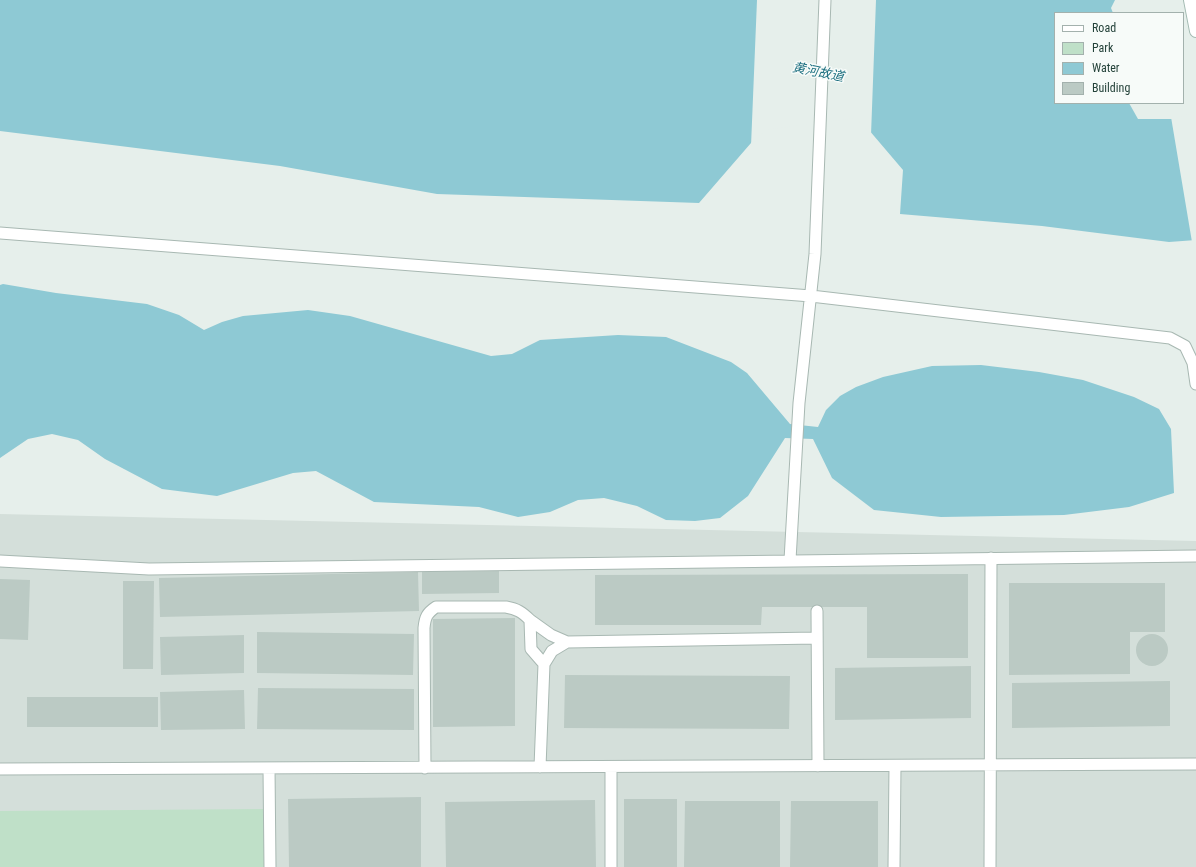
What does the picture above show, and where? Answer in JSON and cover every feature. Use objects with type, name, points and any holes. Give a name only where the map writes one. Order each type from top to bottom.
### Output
[{"type":"main road","points":[[1190,0],[1196,31]]},
{"type":"lane","points":[[790,560],[799,403],[815,254],[826,0]]},
{"type":"lane","points":[[0,233],[811,296],[1170,338],[1184,346],[1193,363],[1196,384]]},
{"type":"lane","points":[[0,561],[149,569],[1196,556]]},
{"type":"lane","points":[[990,867],[991,558]]},
{"type":"lane","points":[[425,768],[424,619],[428,612],[436,607],[506,607],[515,609],[551,635],[567,642],[817,638]]},
{"type":"lane","points":[[818,611],[818,766]]},
{"type":"lane","points":[[530,620],[531,649],[544,664]]},
{"type":"lane","points":[[540,767],[544,664],[552,651],[567,642]]},
{"type":"lane","points":[[0,769],[1196,764]]},
{"type":"lane","points":[[894,867],[895,766]]},
{"type":"lane","points":[[611,767],[611,867]]},
{"type":"lane","points":[[268,768],[270,867]]},
{"type":"shaded area","points":[[0,514],[1196,541],[1196,867],[0,867]]},
{"type":"green space","points":[[264,809],[265,867],[0,867],[0,811]]},
{"type":"water","name":"黄河故道","points":[[0,0],[1115,0],[1111,8],[1113,12],[1054,12],[1054,104],[1130,104],[1138,119],[1181,119],[1196,240],[1169,242],[1042,226],[900,214],[903,170],[857,116],[764,128],[699,203],[437,194],[280,166],[0,131]]},
{"type":"water","points":[[3,284],[56,293],[147,304],[179,315],[204,330],[222,322],[243,316],[308,310],[350,316],[491,356],[512,354],[540,340],[618,335],[666,337],[731,362],[747,373],[790,424],[818,427],[826,410],[840,396],[856,387],[883,377],[932,366],[981,365],[1039,372],[1083,380],[1134,397],[1159,409],[1171,429],[1174,493],[1129,507],[1064,515],[941,517],[874,510],[832,478],[813,439],[785,438],[748,496],[720,518],[695,521],[666,520],[637,506],[604,498],[578,500],[550,512],[518,517],[479,507],[374,502],[316,471],[293,473],[217,496],[162,489],[105,459],[78,440],[52,434],[28,439],[0,458],[0,285]]},
{"type":"pier","points":[[757,0],[876,0],[871,135],[856,118],[765,130],[751,146]]},
{"type":"pier","points":[[1196,111],[1196,242],[1192,242],[1171,117],[1181,117]]},
{"type":"building","points":[[499,571],[499,593],[422,594],[422,572]]},
{"type":"building","points":[[418,572],[419,611],[160,617],[159,578]]},
{"type":"building","points":[[968,574],[968,658],[867,658],[867,607],[762,607],[761,625],[595,625],[595,575]]},
{"type":"building","points":[[0,579],[30,580],[28,640],[0,639]]},
{"type":"building","points":[[123,581],[154,581],[153,669],[123,669]]},
{"type":"building","points":[[1009,583],[1165,583],[1165,632],[1130,632],[1130,674],[1009,675]]},
{"type":"building","points":[[515,618],[515,726],[433,727],[433,619]]},
{"type":"building","points":[[257,632],[414,634],[413,675],[257,673]]},
{"type":"building","points":[[1149,634],[1155,634],[1164,638],[1168,650],[1164,662],[1155,666],[1149,666],[1140,662],[1136,653],[1136,647],[1140,638]]},
{"type":"building","points":[[244,635],[244,673],[161,675],[160,637]]},
{"type":"building","points":[[971,666],[971,718],[835,720],[835,668]]},
{"type":"building","points":[[565,675],[790,676],[789,729],[564,728]]},
{"type":"building","points":[[1170,681],[1170,726],[1012,728],[1012,683]]},
{"type":"building","points":[[258,688],[414,689],[414,730],[257,729]]},
{"type":"building","points":[[244,690],[245,729],[161,730],[160,692]]},
{"type":"building","points":[[27,697],[158,697],[158,727],[27,727]]},
{"type":"building","points":[[421,797],[421,867],[289,867],[288,799]]},
{"type":"building","points":[[624,799],[677,799],[677,867],[624,867]]},
{"type":"building","points":[[595,800],[596,867],[446,867],[445,802]]},
{"type":"building","points":[[685,801],[780,801],[780,867],[684,867]]},
{"type":"building","points":[[791,801],[878,801],[878,867],[790,867]]}]
